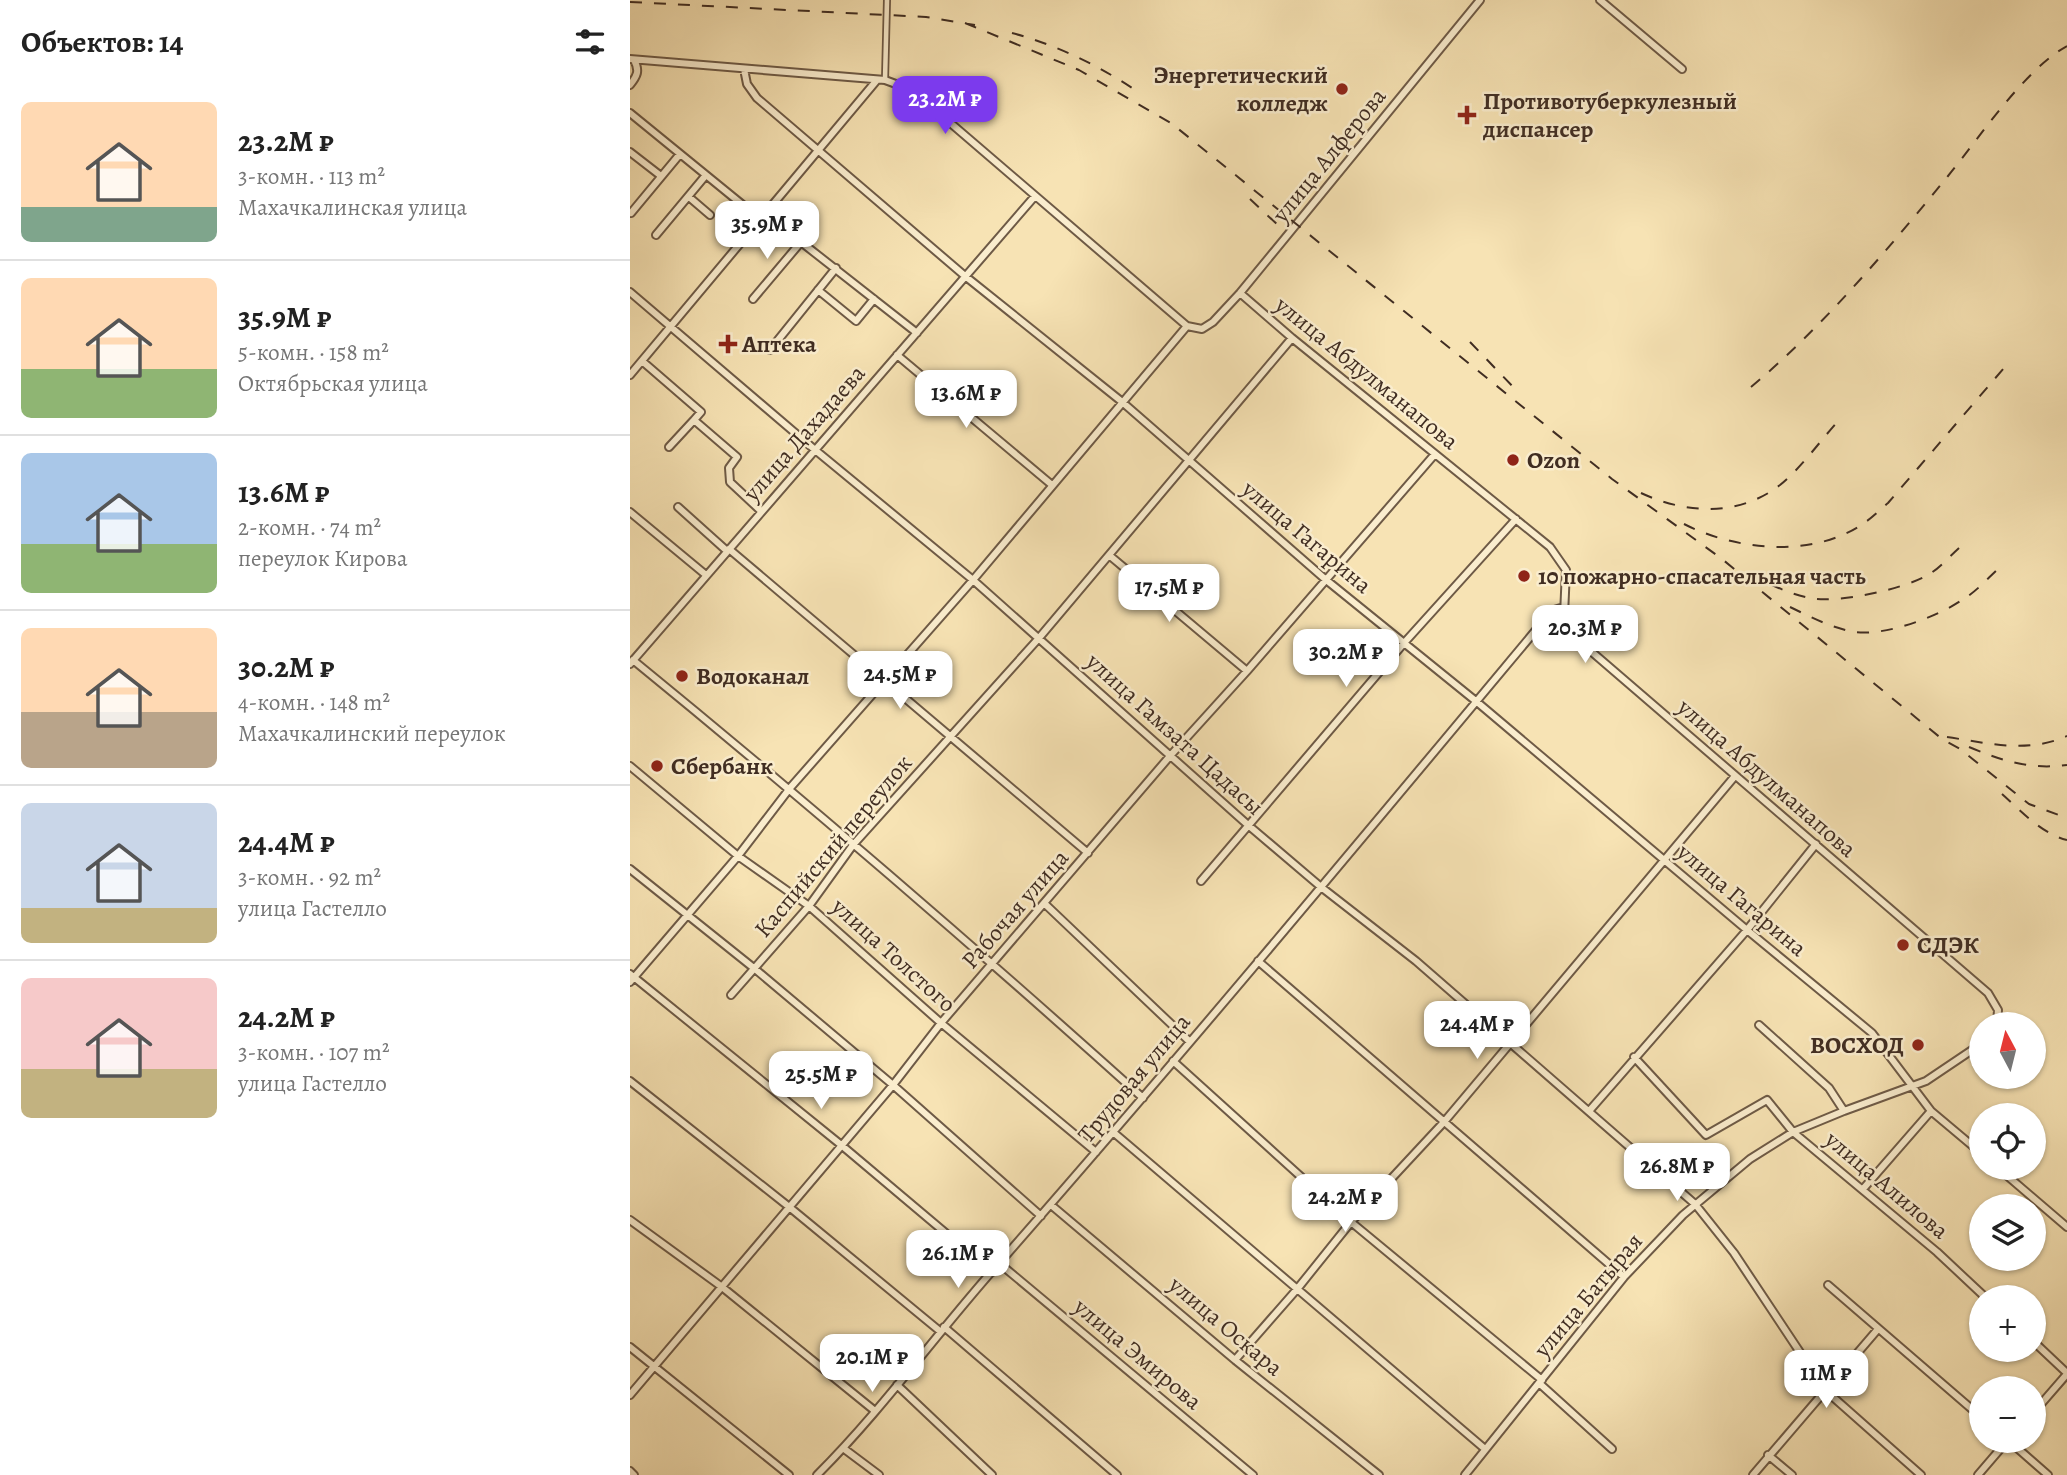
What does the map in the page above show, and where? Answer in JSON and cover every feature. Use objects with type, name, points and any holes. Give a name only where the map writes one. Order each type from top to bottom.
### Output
[{"type":"street","points":[[630,375],[819,149],[881,80],[887,0]]},
{"type":"street","name":"улица Алферова","points":[[1187,326],[1202,329],[1213,322],[1240,293],[1480,0]]},
{"type":"street","points":[[1600,0],[1682,69]]},
{"type":"street","points":[[632,59],[881,80],[912,90],[1187,326],[1121,401],[973,580],[790,788],[738,856],[631,977],[841,1144],[992,1272]]},
{"type":"street","points":[[630,85],[637,76],[638,68],[632,59]]},
{"type":"street","name":"улица Гагарина","points":[[744,69],[745,80],[752,93],[965,275],[1121,401],[1325,579],[1477,702],[1872,1033],[1931,1111],[1969,1143]]},
{"type":"street","points":[[630,113],[760,219],[802,242],[918,333]]},
{"type":"street","points":[[630,152],[660,176]]},
{"type":"street","points":[[631,213],[680,155]]},
{"type":"street","points":[[656,235],[706,175]]},
{"type":"street","name":"улица Дахадаева","points":[[632,662],[1035,196]]},
{"type":"street","points":[[689,197],[710,215]]},
{"type":"street","points":[[753,299],[802,242]]},
{"type":"street","points":[[770,350],[836,268]]},
{"type":"street","points":[[818,290],[856,321],[874,299]]},
{"type":"street","name":"улица Гамзата Цадасы","points":[[630,292],[973,580],[1248,825],[1511,1041],[1695,1204],[1734,1253],[1825,1390],[1921,1475]]},
{"type":"street","name":"улица Абдулманапова","points":[[1240,293],[1550,547],[1566,570],[1566,625],[1580,643],[1988,993],[1998,1012]]},
{"type":"street","name":"Каспийский переулок","points":[[731,995],[809,906],[853,845],[1039,638],[1292,338]]},
{"type":"street","points":[[897,355],[1052,485]]},
{"type":"street","points":[[642,361],[701,412],[669,447]]},
{"type":"street","points":[[694,420],[737,457],[729,468],[730,482],[761,511]]},
{"type":"street","name":"Рабочая улица","points":[[630,1395],[893,1085],[941,1023],[1170,756],[1435,454]]},
{"type":"street","points":[[678,507],[1088,853]]},
{"type":"street","points":[[630,512],[706,575]]},
{"type":"street","points":[[1201,881],[1404,643],[1516,519]]},
{"type":"street","points":[[1110,555],[1247,671]]},
{"type":"street","name":"Трудовая улица","points":[[817,1475],[844,1448],[999,1263],[1143,1098],[1172,1060],[1546,618],[1554,610],[1564,607]]},
{"type":"street","points":[[632,662],[790,788],[1143,1098]]},
{"type":"street","name":"улица Толстого","points":[[630,766],[738,856],[809,906],[941,1023],[1096,1152]]},
{"type":"street","points":[[1235,1360],[1351,1222],[1444,1122],[1735,776]]},
{"type":"street","points":[[1590,1110],[1746,930],[1816,844]]},
{"type":"street","points":[[630,869],[893,1085],[1041,1216]]},
{"type":"street","points":[[1045,904],[1189,1041]]},
{"type":"street","points":[[1258,961],[1624,1277]]},
{"type":"street","points":[[1759,1025],[1829,1088],[1844,1111]]},
{"type":"street","name":"улица Батырая","points":[[1465,1475],[1624,1277],[1695,1204],[1749,1158],[1793,1132],[1913,1087],[1969,1053]]},
{"type":"street","name":"улица Алилова","points":[[1634,1057],[1706,1135],[1767,1100],[1793,1132],[1863,1188],[1972,1285]]},
{"type":"street","points":[[1172,1060],[1351,1222],[1541,1381],[1612,1449]]},
{"type":"street","points":[[630,1081],[942,1330],[1117,1475]]},
{"type":"street","points":[[1863,1188],[1931,1111]]},
{"type":"street","points":[[1113,1132],[1485,1449]]},
{"type":"street","points":[[2012,1180],[2067,1227]]},
{"type":"street","name":"улица Оскара","points":[[1051,1205],[1235,1360],[1380,1475]]},
{"type":"street","points":[[630,1220],[722,1287],[875,1411]]},
{"type":"street","name":"улица Эмирова","points":[[999,1263],[1253,1475]]},
{"type":"street","points":[[1828,1285],[1969,1407]]},
{"type":"street","points":[[1753,1475],[1878,1329]]},
{"type":"street","points":[[630,1347],[789,1475]]},
{"type":"street","points":[[2046,1354],[2067,1374],[2046,1398]]},
{"type":"street","points":[[897,1385],[992,1475]]},
{"type":"street","points":[[844,1448],[879,1475]]},
{"type":"street","points":[[1978,1475],[1997,1453]]},
{"type":"street","points":[[2023,1453],[2048,1475]]},
{"type":"street","points":[[1768,1455],[1792,1475]]},
{"type":"street","points":[[630,1471],[634,1475]]},
{"type":"railway","points":[[630,2],[926,17],[975,25]]},
{"type":"railway","points":[[965,23],[1079,70],[1171,123],[1612,479],[1722,559],[1942,739],[1960,749],[2029,804],[2067,818]]},
{"type":"railway","points":[[1012,33],[1078,57],[1138,92]]},
{"type":"railway","points":[[1751,387],[1803,339],[1854,286],[1926,203],[2019,87],[2067,46]]},
{"type":"railway","points":[[1250,199],[1281,228]]},
{"type":"railway","points":[[1470,342],[1518,392]]},
{"type":"railway","points":[[1684,524],[1728,540],[1776,547],[1801,546],[1847,533],[1867,521],[1888,503],[2004,368]]},
{"type":"railway","points":[[1641,493],[1658,500],[1694,508],[1712,509],[1747,503],[1788,478],[1839,420]]},
{"type":"railway","points":[[1750,574],[1802,596],[1836,599],[1886,590],[1915,581],[1935,570],[1959,548]]},
{"type":"railway","points":[[1790,607],[1846,630],[1881,631],[1911,624],[1951,606],[1972,593],[1999,568]]},
{"type":"railway","points":[[1947,737],[2022,746],[2037,745],[2067,736]]},
{"type":"railway","points":[[1969,747],[2017,763],[2067,765]]},
{"type":"railway","points":[[2002,794],[2040,827],[2067,840]]},
{"type":"place","name":"Энергетический колледж","points":[[1342,89]]},
{"type":"place","name":"Противотуберкулезный диспансер","points":[[1467,115]]},
{"type":"place","name":"Аптека","points":[[728,344]]},
{"type":"place","name":"Ozon","points":[[1513,460]]},
{"type":"place","name":"10 пожарно-спасательная часть","points":[[1524,576]]},
{"type":"place","name":"Водоканал","points":[[682,676]]},
{"type":"place","name":"Сбербанк","points":[[657,766]]},
{"type":"place","name":"СДЭК","points":[[1903,945]]},
{"type":"place","name":"ВОСХОД","points":[[1918,1045]]}]
